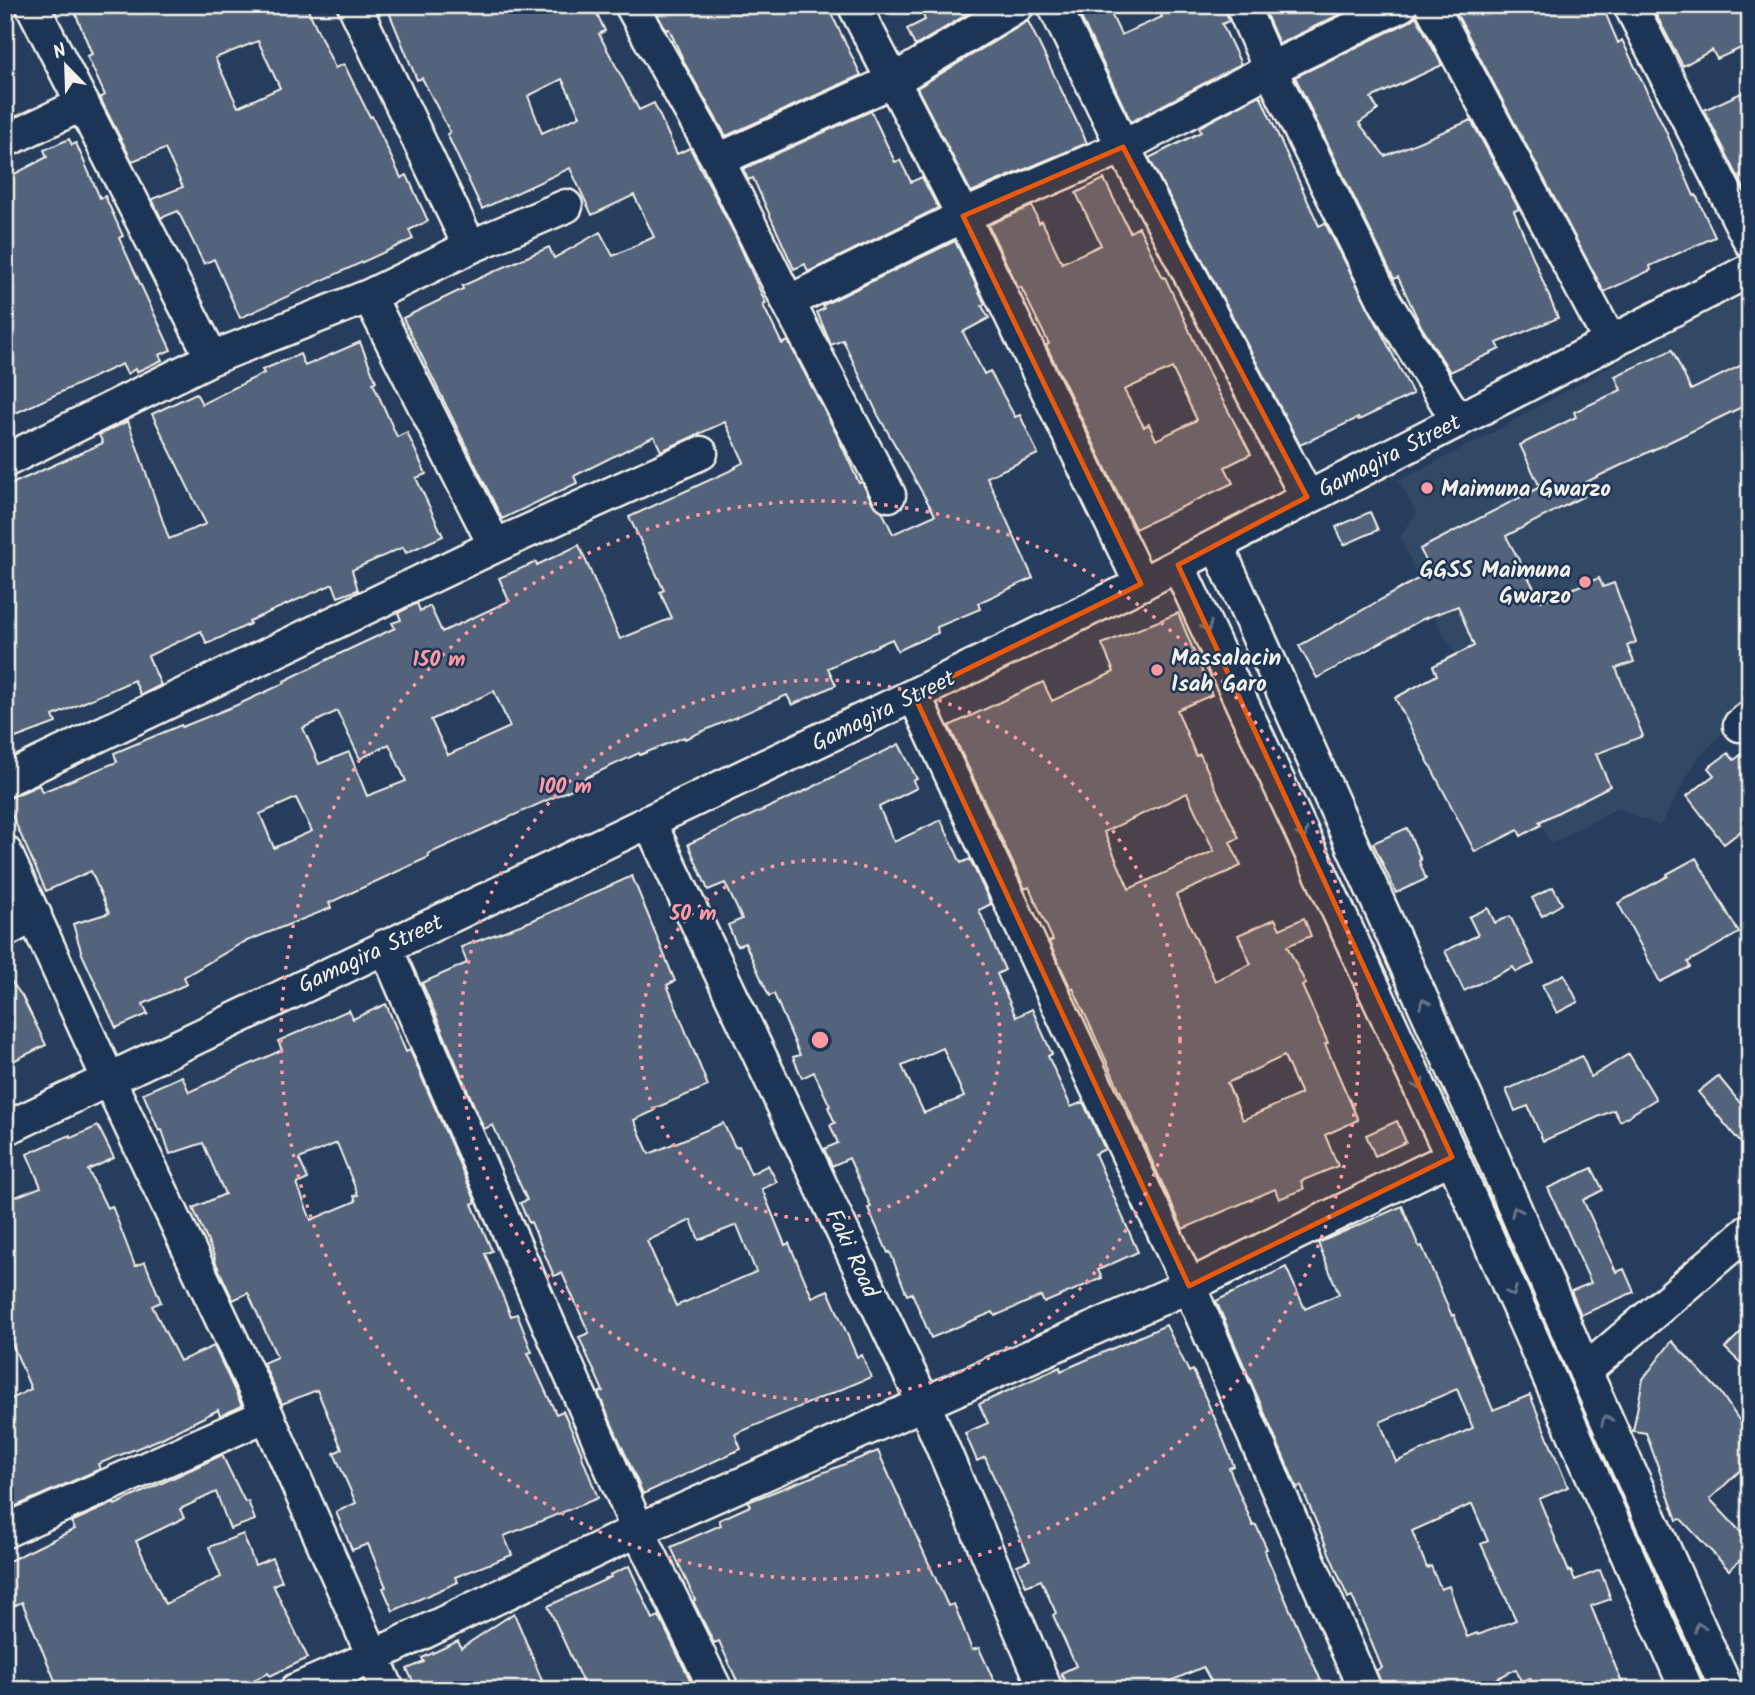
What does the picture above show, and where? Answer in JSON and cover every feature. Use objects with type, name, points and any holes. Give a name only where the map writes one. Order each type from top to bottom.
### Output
[{"type":"street","points":[[32,5],[212,358]]},
{"type":"street","points":[[354,5],[470,247]]},
{"type":"street","points":[[631,5],[718,160],[788,302],[889,495]]},
{"type":"street","points":[[854,5],[963,216],[1142,584]]},
{"type":"street","points":[[718,160],[893,81],[1018,5]]},
{"type":"street","points":[[1054,5],[1123,147],[1307,497]]},
{"type":"street","points":[[1242,5],[1270,69],[1385,302],[1458,421]]},
{"type":"street","points":[[788,302],[963,216],[1123,147],[1270,69],[1401,5]]},
{"type":"street","points":[[1431,5],[1611,343]]},
{"type":"street","points":[[1630,5],[1750,241]]},
{"type":"street","points":[[5,141],[83,104]]},
{"type":"street","points":[[5,461],[212,358],[369,296],[470,247],[566,206]]},
{"type":"street","name":"Gamagira Street","points":[[5,1129],[1142,584],[1750,270]]},
{"type":"street","points":[[369,296],[495,546]]},
{"type":"street","points":[[5,780],[495,546],[701,453]]},
{"type":"street","points":[[1217,545],[1491,1153],[1727,1690]]},
{"type":"street","points":[[1178,565],[1452,1157],[1687,1690]]},
{"type":"street","points":[[914,695],[1189,1286],[1365,1690]]},
{"type":"street","name":"Faki Road","points":[[649,821],[923,1404],[1046,1690]]},
{"type":"street","points":[[5,852],[267,1415],[388,1690]]},
{"type":"street","points":[[5,931],[35,915]]},
{"type":"street","points":[[385,946],[638,1530],[716,1690]]},
{"type":"street","points":[[296,1690],[372,1657],[638,1530],[1189,1286],[1452,1157]]},
{"type":"street","points":[[1585,1371],[1750,1230]]},
{"type":"street","points":[[5,1531],[267,1415]]},
{"type":"street","points":[[1638,1577],[1670,1563]]},
{"type":"highlighted area","points":[[1123,147],[1307,497],[1178,565],[1452,1157],[1189,1286],[914,695],[1141,584],[963,216]]},
{"type":"shaded area","name":"GGSS Maimuna Gwarzo","points":[[1750,293],[1750,704],[1697,759],[1660,826],[1617,808],[1551,844],[1522,787],[1486,703],[1440,629],[1400,536],[1417,513],[1398,481],[1481,439],[1687,323]]},
{"type":"building","points":[[72,5],[306,5],[335,68],[344,64],[401,178],[407,175],[428,221],[409,230],[413,239],[240,318],[214,259],[204,264],[178,211],[161,218],[152,199],[183,187],[165,149],[132,161],[100,98],[105,95],[87,56],[92,54]],"holes":[[[258,41],[280,88],[238,107],[215,58]]]},
{"type":"building","points":[[386,5],[593,5],[605,31],[599,34],[639,110],[654,103],[677,154],[690,148],[736,237],[782,344],[788,341],[859,483],[862,482],[873,504],[882,511],[893,534],[935,515],[878,415],[843,340],[831,345],[817,312],[824,309],[823,305],[955,241],[989,318],[963,332],[984,374],[990,371],[1015,417],[1020,415],[1038,454],[987,477],[1033,578],[978,603],[980,609],[937,627],[938,633],[898,651],[892,639],[828,668],[836,685],[792,705],[787,695],[685,739],[684,737],[640,755],[639,753],[581,780],[583,784],[428,854],[429,857],[329,903],[331,908],[242,943],[184,977],[187,984],[143,1004],[148,1014],[116,1028],[82,954],[73,924],[109,913],[91,871],[46,891],[5,800],[39,785],[42,792],[117,762],[114,753],[237,705],[285,683],[284,681],[395,628],[392,623],[401,620],[398,613],[417,603],[420,611],[430,606],[442,632],[509,601],[499,578],[536,562],[537,565],[579,545],[620,639],[672,618],[660,592],[664,590],[629,517],[744,462],[725,422],[661,451],[654,436],[574,476],[577,483],[502,519],[403,318],[463,289],[462,286],[549,247],[554,258],[600,232],[613,256],[654,237],[634,195],[592,215],[570,168],[482,209],[447,134],[450,132],[422,78],[417,80]],"holes":[[[562,79],[580,116],[542,133],[528,96]],[[494,691],[510,727],[448,755],[431,720]],[[337,711],[360,759],[389,744],[406,781],[367,796],[349,752],[319,764],[303,728]],[[296,798],[312,831],[274,848],[260,814]]]},
{"type":"building","points":[[652,5],[827,5],[861,75],[726,136],[686,66],[669,29],[666,30]]},
{"type":"building","points":[[919,5],[982,5],[915,46],[907,29],[925,20]]},
{"type":"building","points":[[1075,5],[1107,5],[1121,35],[1162,17],[1157,5],[1224,5],[1229,21],[1222,24],[1241,64],[1131,122]]},
{"type":"building","points":[[1262,5],[1359,5],[1279,44]]},
{"type":"building","points":[[1452,5],[1602,5],[1618,43],[1622,40],[1715,237],[1650,266],[1651,270],[1604,292]]},
{"type":"building","points":[[1651,5],[1750,5],[1750,44],[1717,59],[1712,50],[1683,66]]},
{"type":"building","points":[[1416,16],[1442,65],[1371,98],[1378,110],[1359,123],[1385,156],[1471,120],[1519,209],[1514,211],[1558,318],[1497,343],[1500,349],[1450,372],[1421,326],[1398,277],[1394,279],[1295,77],[1409,22]]},
{"type":"building","points":[[1028,21],[1087,143],[971,192],[917,88]]},
{"type":"building","points":[[1750,89],[1750,200],[1704,110]]},
{"type":"building","points":[[1260,95],[1319,226],[1325,223],[1413,394],[1300,445],[1149,158],[1201,132],[1199,127]]},
{"type":"building","points":[[871,111],[895,162],[900,160],[911,182],[922,177],[938,208],[808,272],[805,264],[794,269],[753,178],[748,180],[743,169]]},
{"type":"building","points":[[69,139],[72,145],[76,143],[100,198],[105,196],[123,236],[119,238],[171,350],[159,355],[162,360],[136,372],[135,369],[127,374],[122,364],[5,418],[5,179],[47,157],[44,150]]},
{"type":"building","points":[[1104,179],[1130,232],[1139,227],[1211,378],[1251,454],[1225,467],[1233,483],[1135,529],[1046,345],[1049,344],[988,225],[1032,206],[1062,263],[1101,245],[1076,193]],"holes":[[[1172,368],[1197,420],[1156,440],[1149,424],[1144,427],[1124,390]]]},
{"type":"building","points":[[360,342],[376,381],[373,383],[397,437],[407,432],[426,474],[416,478],[443,536],[406,553],[403,547],[352,570],[358,590],[338,597],[333,584],[249,621],[250,624],[207,644],[201,631],[148,656],[161,685],[141,695],[134,680],[53,716],[56,723],[5,742],[5,487],[103,443],[99,435],[128,421],[169,539],[206,524],[152,414],[196,393],[202,404],[264,373],[262,370],[300,354],[305,366]]},
{"type":"building","points":[[1672,350],[1691,390],[1750,361],[1750,403],[1578,486],[1584,496],[1506,536],[1541,601],[1599,578],[1603,587],[1614,583],[1636,642],[1627,646],[1634,662],[1616,668],[1643,736],[1596,754],[1610,786],[1539,822],[1541,825],[1521,836],[1518,830],[1475,852],[1395,698],[1437,675],[1433,666],[1474,646],[1458,606],[1423,619],[1317,678],[1299,646],[1428,573],[1424,565],[1427,563],[1420,549],[1540,487],[1520,445],[1576,417],[1574,412],[1621,390],[1615,376]]},
{"type":"building","points":[[1370,512],[1378,530],[1344,545],[1336,527]]},
{"type":"building","points":[[1178,613],[1212,695],[1177,710],[1196,756],[1200,754],[1239,838],[1230,842],[1241,866],[1176,895],[1215,981],[1251,964],[1238,935],[1275,919],[1280,929],[1304,918],[1311,936],[1287,946],[1306,984],[1302,986],[1358,1120],[1325,1135],[1338,1166],[1301,1181],[1304,1189],[1279,1199],[1275,1189],[1183,1229],[1073,988],[1071,989],[1049,942],[1053,940],[1029,887],[1025,889],[949,726],[1043,682],[1052,701],[1114,672],[1102,644]],"holes":[[[1187,793],[1214,851],[1129,889],[1104,832]],[[1284,1056],[1301,1094],[1243,1120],[1227,1083]]]},
{"type":"building","points":[[899,744],[917,779],[913,781],[917,788],[879,807],[894,842],[941,820],[961,863],[970,859],[991,904],[979,910],[1005,970],[997,974],[1016,1017],[1032,1009],[1052,1054],[1048,1056],[1071,1107],[1083,1102],[1105,1149],[1095,1154],[1138,1252],[1098,1270],[1102,1278],[1044,1303],[1041,1296],[995,1316],[993,1312],[931,1338],[912,1293],[907,1295],[849,1158],[832,1166],[824,1149],[838,1143],[830,1125],[835,1123],[828,1107],[830,1106],[814,1072],[802,1078],[793,1057],[800,1055],[774,994],[769,996],[745,943],[737,946],[728,925],[742,919],[725,883],[708,890],[688,844],[807,790]],"holes":[[[943,1048],[964,1097],[924,1113],[902,1066]]]},
{"type":"building","points":[[1750,748],[1750,824],[1724,844],[1687,796],[1714,775],[1708,768],[1728,753],[1734,760]]},
{"type":"building","points":[[1407,828],[1426,879],[1396,893],[1373,843]]},
{"type":"building","points":[[1696,858],[1739,933],[1688,962],[1690,967],[1660,982],[1618,903]]},
{"type":"building","points":[[632,876],[675,981],[667,985],[708,1086],[634,1120],[649,1154],[723,1123],[735,1147],[739,1146],[751,1174],[768,1165],[777,1182],[762,1189],[785,1245],[789,1243],[812,1297],[828,1290],[857,1357],[862,1355],[871,1377],[735,1434],[741,1449],[643,1494],[598,1393],[603,1391],[579,1337],[589,1333],[562,1273],[554,1276],[520,1203],[527,1200],[493,1125],[484,1129],[422,983],[467,963],[461,947],[531,921]],"holes":[[[691,1220],[699,1240],[737,1225],[756,1272],[676,1306],[647,1241]]]},
{"type":"building","points":[[1553,887],[1562,904],[1542,916],[1532,898]]},
{"type":"building","points":[[1488,908],[1495,923],[1510,916],[1534,964],[1516,972],[1513,967],[1464,991],[1445,951],[1478,935],[1469,917]]},
{"type":"building","points":[[5,973],[22,996],[46,1045],[5,1065]]},
{"type":"building","points":[[1564,974],[1578,1002],[1557,1013],[1542,985]]},
{"type":"building","points":[[386,1004],[406,1052],[410,1050],[476,1202],[472,1204],[492,1251],[485,1254],[511,1316],[517,1314],[532,1352],[528,1353],[556,1414],[563,1411],[598,1498],[504,1536],[512,1555],[455,1577],[458,1582],[393,1611],[368,1544],[352,1550],[336,1512],[356,1503],[334,1453],[342,1449],[317,1390],[282,1404],[263,1363],[277,1357],[248,1293],[233,1300],[193,1208],[225,1194],[203,1143],[170,1154],[162,1130],[159,1131],[143,1093],[182,1076],[189,1092],[282,1050],[278,1041],[349,1010],[353,1019]],"holes":[[[337,1143],[358,1195],[354,1196],[356,1201],[311,1220],[297,1184],[308,1179],[299,1159]]]},
{"type":"building","points":[[1629,1054],[1656,1099],[1620,1121],[1614,1110],[1543,1141],[1528,1106],[1515,1111],[1506,1090],[1582,1056],[1591,1077]]},
{"type":"building","points":[[1718,1076],[1750,1115],[1750,1154],[1698,1092]]},
{"type":"building","points":[[1397,1121],[1406,1142],[1375,1156],[1366,1135]]},
{"type":"building","points":[[98,1126],[114,1158],[88,1170],[107,1208],[112,1206],[135,1266],[145,1262],[161,1302],[152,1306],[180,1361],[214,1346],[242,1406],[220,1416],[218,1410],[160,1439],[98,1464],[100,1469],[14,1507],[5,1488],[5,1402],[31,1389],[10,1338],[5,1340],[5,1201],[41,1187],[27,1154]]},
{"type":"building","points":[[1592,1168],[1603,1190],[1583,1200],[1616,1272],[1624,1269],[1634,1292],[1581,1315],[1571,1291],[1591,1283],[1548,1188]]},
{"type":"building","points":[[1402,1206],[1419,1247],[1422,1246],[1452,1316],[1454,1315],[1493,1410],[1530,1395],[1568,1487],[1539,1499],[1569,1572],[1571,1571],[1575,1580],[1600,1570],[1611,1599],[1591,1606],[1625,1690],[1535,1690],[1530,1678],[1521,1681],[1516,1669],[1474,1690],[1383,1689],[1376,1670],[1382,1668],[1352,1596],[1348,1598],[1301,1486],[1297,1488],[1216,1301],[1286,1267],[1305,1309],[1339,1294],[1318,1243]],"holes":[[[1457,1389],[1473,1428],[1396,1462],[1380,1422]],[[1472,1504],[1488,1541],[1481,1544],[1516,1620],[1467,1637],[1449,1586],[1441,1589],[1431,1566],[1427,1568],[1412,1531]]]},
{"type":"building","points":[[1750,1323],[1750,1372],[1725,1348]]},
{"type":"building","points":[[1166,1325],[1189,1372],[1193,1370],[1215,1419],[1234,1466],[1229,1468],[1253,1526],[1256,1525],[1267,1549],[1264,1550],[1325,1690],[1216,1690],[1203,1667],[1150,1690],[1069,1690],[1061,1673],[1076,1666],[1053,1615],[1056,1613],[1041,1580],[1026,1586],[1017,1565],[1030,1560],[985,1457],[977,1461],[965,1433],[988,1423],[979,1404],[1060,1367],[1061,1371]]},
{"type":"building","points":[[1672,1341],[1720,1392],[1741,1423],[1750,1414],[1750,1461],[1710,1499],[1750,1542],[1750,1551],[1729,1570],[1681,1519],[1677,1520],[1646,1433],[1633,1431],[1643,1379]]},
{"type":"building","points":[[878,1451],[948,1606],[954,1604],[972,1650],[979,1648],[998,1690],[741,1690],[719,1641],[714,1643],[693,1601],[695,1600],[671,1547],[721,1525],[719,1520],[750,1506],[748,1502]]},
{"type":"building","points":[[222,1455],[245,1502],[248,1501],[255,1520],[230,1529],[216,1492],[180,1509],[184,1518],[136,1541],[165,1604],[221,1577],[209,1547],[243,1534],[255,1565],[272,1558],[282,1581],[273,1585],[308,1658],[233,1690],[151,1690],[148,1680],[127,1690],[59,1690],[22,1602],[5,1610],[5,1563],[75,1529],[71,1522],[114,1503],[115,1505]]},
{"type":"building","points":[[629,1566],[653,1619],[659,1616],[695,1690],[586,1690],[548,1606]]},
{"type":"building","points":[[514,1613],[546,1690],[417,1690],[407,1669],[424,1662],[422,1658],[458,1641],[461,1648]]},
{"type":"place","name":"Maimuna Gwarzo","points":[[1427,488]]},
{"type":"place","name":"GGSS Maimuna Gwarzo","points":[[1585,582]]},
{"type":"place","name":"Massalacin Isah Garo","points":[[1157,670]]}]
